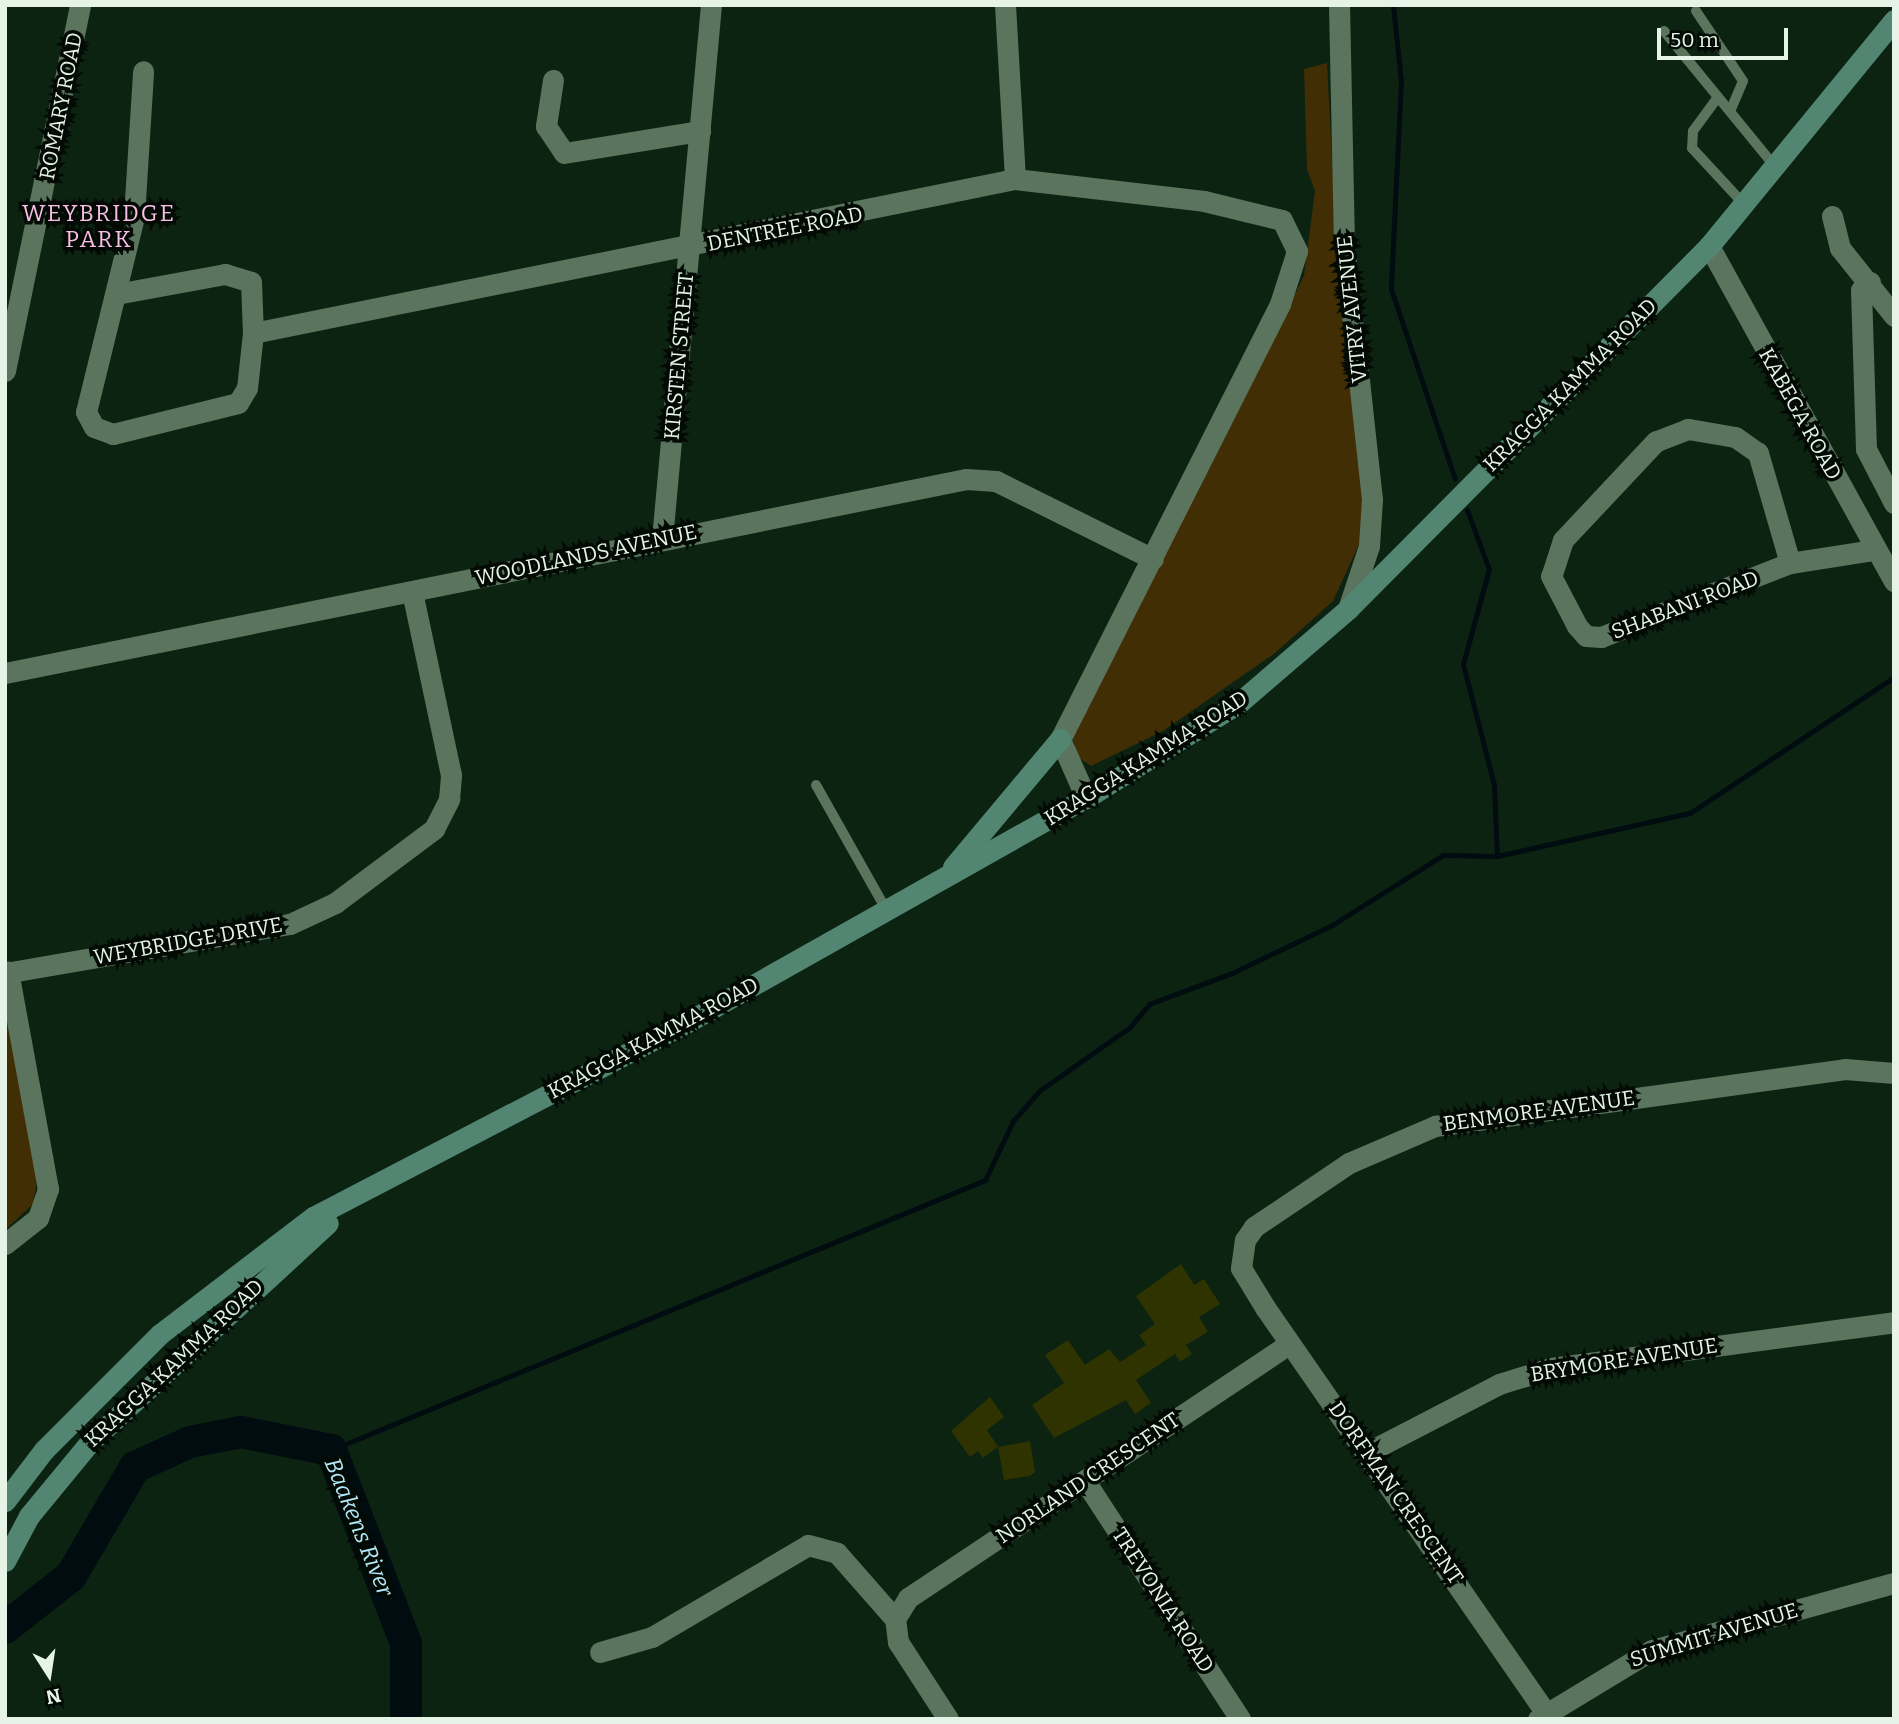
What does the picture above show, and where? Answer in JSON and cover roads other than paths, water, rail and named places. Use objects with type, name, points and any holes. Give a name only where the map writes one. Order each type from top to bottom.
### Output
[{"type":"main road","name":"KRAGGA KAMMA ROAD","points":[[5,1500],[44,1450],[160,1334],[240,1268],[370,1188],[946,877],[1086,798],[1240,702],[1348,609],[1709,246],[1773,164],[1894,20]]},
{"type":"main road","points":[[946,877],[1060,738]]},
{"type":"main road","name":"KRAGGA KAMMA ROAD","points":[[5,1561],[29,1516],[90,1442],[370,1188]]},
{"type":"street","name":"ROMARY ROAD","points":[[5,371],[80,5]]},
{"type":"street","name":"KIRSTEN STREET","points":[[662,539],[711,5]]},
{"type":"street","points":[[1005,5],[1015,179]]},
{"type":"street","name":"VITRY AVENUE","points":[[1339,5],[1344,242],[1372,499],[1369,546],[1348,609]]},
{"type":"street","points":[[116,294],[236,276],[255,290],[247,388],[238,403],[103,432],[89,421],[85,402],[116,294],[136,200],[143,71]]},
{"type":"street","points":[[553,80],[546,126],[564,153],[700,131]]},
{"type":"street","name":"DENTREE ROAD","points":[[253,333],[690,248],[1015,179],[1240,207],[1282,220],[1297,251],[1280,304],[1153,559]]},
{"type":"street","points":[[1832,216],[1840,247],[1894,316]]},
{"type":"street","name":"KABEGA ROAD","points":[[1709,246],[1874,550],[1894,581]]},
{"type":"street","points":[[1870,282],[1861,290],[1866,449],[1894,503]]},
{"type":"street","name":"SHABANI ROAD","points":[[1790,563],[1758,453],[1735,437],[1688,429],[1656,442],[1572,530],[1554,552],[1551,576],[1577,626],[1586,636],[1601,636],[1790,563],[1874,550]]},
{"type":"street","name":"WOODLANDS AVENUE","points":[[5,673],[662,539],[982,478],[1153,559]]},
{"type":"street","points":[[1086,798],[1060,738],[1153,559]]},
{"type":"street","name":"WEYBRIDGE DRIVE","points":[[7,973],[290,924],[335,903],[435,829],[449,799],[451,775],[412,592]]},
{"type":"street","points":[[5,1244],[38,1219],[48,1189],[7,973]]},
{"type":"street","name":"BENMORE AVENUE","points":[[1241,1268],[1240,1251],[1254,1227],[1349,1163],[1435,1126],[1821,1071],[1894,1073]]},
{"type":"street","name":"DORFMAN CRESCENT","points":[[1241,1268],[1289,1344],[1370,1451],[1545,1717]]},
{"type":"street","name":"BRYMORE AVENUE","points":[[1370,1451],[1499,1384],[1551,1368],[1894,1322]]},
{"type":"street","name":"NORLAND CRESCENT","points":[[895,1619],[914,1594],[1289,1344]]},
{"type":"street","name":"TREVONIA ROAD","points":[[1085,1481],[1240,1719]]},
{"type":"street","points":[[600,1652],[652,1637],[808,1545],[837,1553],[895,1619],[908,1662],[948,1719]]},
{"type":"street","name":"SUMMIT AVENUE","points":[[1545,1717],[1652,1650],[1894,1583]]},
{"type":"lane","points":[[1696,11],[1743,81],[1730,111]]},
{"type":"lane","points":[[1664,31],[1773,164]]},
{"type":"lane","points":[[1718,97],[1693,131],[1692,148],[1743,203]]},
{"type":"lane","points":[[816,785],[886,909]]},
{"type":"waterway","points":[[1393,5],[1401,81],[1391,289],[1455,479]]},
{"type":"waterway","points":[[1467,510],[1489,569],[1463,664],[1494,785],[1497,856]]},
{"type":"waterway","points":[[331,1450],[985,1180],[1013,1121],[1039,1091],[1130,1027],[1149,1004],[1232,973],[1332,925],[1443,855],[1497,856],[1690,813],[1894,677]]},
{"type":"waterway","name":"Baakens River","points":[[5,1628],[71,1576],[135,1467],[190,1442],[241,1432],[331,1450],[406,1643],[406,1719]]},
{"type":"district","name":"WEYBRIDGE PARK","points":[[99,226]]}]
